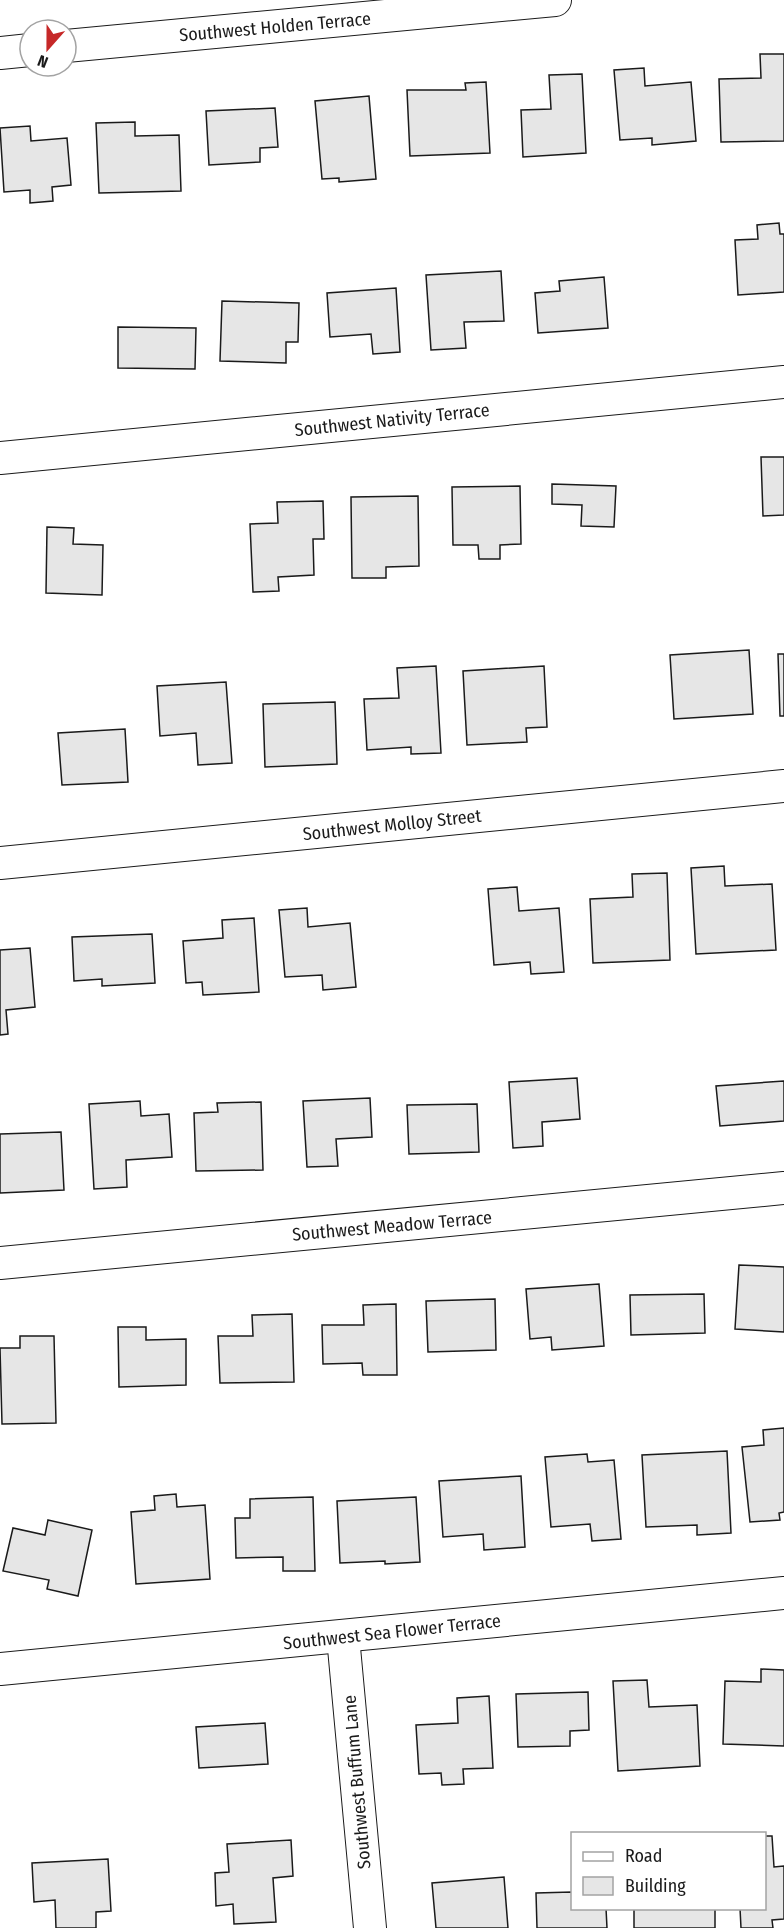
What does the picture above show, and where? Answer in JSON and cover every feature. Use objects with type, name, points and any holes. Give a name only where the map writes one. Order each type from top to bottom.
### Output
[{"type":"street","name":"Southwest Holden Terrace","points":[[78,45],[555,0]]},
{"type":"street","points":[[0,53],[18,51]]},
{"type":"street","name":"Southwest Nativity Terrace","points":[[0,458],[784,381]]},
{"type":"street","name":"Southwest Molloy Street","points":[[0,863],[784,786]]},
{"type":"street","name":"Southwest Meadow Terrace","points":[[0,1263],[784,1188]]},
{"type":"street","name":"Southwest Sea Flower Terrace","points":[[0,1669],[784,1593]]},
{"type":"street","name":"Southwest Buffum Lane","points":[[343,1636],[370,1928]]},
{"type":"building","points":[[760,54],[784,54],[784,141],[721,142],[719,79],[761,78]]},
{"type":"building","points":[[644,68],[645,86],[691,82],[696,141],[652,145],[652,138],[620,140],[614,70]]},
{"type":"building","points":[[582,74],[586,153],[523,157],[521,110],[551,109],[549,75]]},
{"type":"building","points":[[486,82],[490,153],[410,156],[407,90],[466,90],[465,83]]},
{"type":"building","points":[[369,96],[376,179],[339,182],[339,178],[322,179],[315,101]]},
{"type":"building","points":[[275,108],[278,147],[260,148],[260,162],[209,165],[206,111]]},
{"type":"building","points":[[135,122],[135,136],[179,135],[181,191],[99,193],[96,123]]},
{"type":"building","points":[[30,126],[31,141],[67,138],[71,185],[52,187],[53,201],[30,203],[30,190],[4,192],[0,128]]},
{"type":"building","points":[[779,223],[780,234],[784,234],[784,292],[738,295],[735,240],[758,239],[757,225]]},
{"type":"building","points":[[501,271],[504,321],[464,322],[466,348],[431,350],[426,275]]},
{"type":"building","points":[[604,277],[608,328],[538,333],[535,293],[560,291],[559,281]]},
{"type":"building","points":[[396,288],[400,352],[373,354],[371,334],[330,337],[327,293]]},
{"type":"building","points":[[222,301],[299,303],[298,342],[286,342],[286,363],[220,361]]},
{"type":"building","points":[[118,327],[196,328],[195,369],[118,368]]},
{"type":"building","points":[[761,457],[784,457],[784,515],[763,516]]},
{"type":"building","points":[[552,484],[616,486],[614,527],[581,526],[582,505],[552,504]]},
{"type":"building","points":[[520,486],[521,544],[500,545],[500,559],[479,559],[478,545],[453,545],[452,487]]},
{"type":"building","points":[[418,496],[419,566],[386,567],[386,578],[352,578],[351,497]]},
{"type":"building","points":[[323,501],[324,539],[313,539],[314,575],[278,577],[279,591],[253,592],[250,524],[278,523],[277,502]]},
{"type":"building","points":[[47,527],[74,528],[73,544],[103,545],[102,595],[46,593]]},
{"type":"building","points":[[749,650],[753,714],[674,719],[670,655]]},
{"type":"building","points":[[778,654],[784,654],[784,716],[780,716]]},
{"type":"building","points":[[436,666],[441,753],[411,754],[411,747],[367,750],[364,699],[399,698],[397,668]]},
{"type":"building","points":[[544,666],[547,727],[526,728],[527,742],[467,745],[463,671]]},
{"type":"building","points":[[226,682],[232,763],[198,765],[196,733],[160,736],[157,686]]},
{"type":"building","points":[[335,702],[337,764],[265,767],[263,704]]},
{"type":"building","points":[[125,729],[128,782],[62,785],[58,733]]},
{"type":"building","points":[[724,866],[725,886],[772,884],[776,950],[696,954],[691,868]]},
{"type":"building","points":[[667,873],[670,960],[593,963],[590,899],[633,897],[632,874]]},
{"type":"building","points":[[517,887],[519,911],[559,908],[564,972],[531,974],[530,962],[494,965],[488,889]]},
{"type":"building","points":[[307,908],[308,927],[350,923],[356,987],[323,990],[322,975],[285,977],[279,910]]},
{"type":"building","points":[[254,918],[259,992],[203,995],[202,982],[186,983],[183,941],[223,938],[222,920]]},
{"type":"building","points":[[152,934],[155,983],[102,986],[102,979],[74,981],[72,937]]},
{"type":"building","points":[[30,948],[35,1007],[6,1010],[8,1034],[0,1035],[0,950]]},
{"type":"building","points":[[577,1078],[580,1119],[542,1122],[543,1146],[513,1148],[509,1082]]},
{"type":"building","points":[[784,1081],[784,1121],[720,1126],[716,1086]]},
{"type":"building","points":[[370,1098],[372,1137],[336,1139],[338,1166],[307,1167],[303,1101]]},
{"type":"building","points":[[140,1101],[141,1116],[169,1114],[172,1157],[126,1160],[127,1187],[94,1189],[89,1104]]},
{"type":"building","points":[[261,1102],[263,1170],[196,1171],[194,1113],[218,1112],[217,1103]]},
{"type":"building","points":[[477,1104],[479,1152],[409,1154],[407,1105]]},
{"type":"building","points":[[61,1132],[64,1190],[0,1193],[0,1134]]},
{"type":"building","points":[[739,1265],[784,1267],[784,1332],[735,1329]]},
{"type":"building","points":[[599,1284],[604,1346],[552,1350],[551,1337],[530,1339],[526,1289]]},
{"type":"building","points":[[704,1294],[705,1333],[631,1335],[630,1295]]},
{"type":"building","points":[[495,1299],[496,1350],[428,1352],[426,1301]]},
{"type":"building","points":[[396,1304],[397,1375],[363,1375],[362,1363],[323,1364],[322,1325],[364,1325],[363,1305]]},
{"type":"building","points":[[292,1314],[294,1382],[220,1383],[218,1336],[253,1336],[252,1315]]},
{"type":"building","points":[[118,1327],[146,1327],[146,1340],[186,1339],[186,1385],[119,1387]]},
{"type":"building","points":[[20,1336],[54,1336],[56,1423],[2,1424],[0,1348],[20,1348]]},
{"type":"building","points":[[784,1428],[784,1512],[779,1513],[780,1520],[750,1522],[742,1447],[764,1445],[763,1430]]},
{"type":"building","points":[[727,1451],[731,1533],[697,1535],[697,1525],[646,1527],[642,1455]]},
{"type":"building","points":[[587,1454],[588,1462],[614,1460],[621,1539],[592,1541],[590,1524],[551,1527],[545,1457]]},
{"type":"building","points":[[521,1476],[525,1547],[484,1550],[483,1534],[443,1537],[439,1481]]},
{"type":"building","points":[[176,1494],[177,1507],[205,1505],[210,1579],[136,1584],[131,1512],[155,1510],[154,1496]]},
{"type":"building","points":[[313,1497],[315,1571],[283,1571],[283,1557],[236,1558],[235,1518],[250,1518],[250,1499]]},
{"type":"building","points":[[416,1497],[420,1562],[340,1563],[337,1501]]},
{"type":"building","points":[[48,1520],[92,1530],[78,1596],[47,1589],[49,1580],[3,1571],[13,1528],[45,1535]]},
{"type":"building","points":[[761,1669],[784,1670],[784,1746],[723,1744],[725,1681],[761,1682]]},
{"type":"building","points":[[647,1680],[649,1707],[697,1705],[700,1766],[618,1771],[613,1681]]},
{"type":"building","points":[[588,1692],[589,1730],[570,1731],[570,1746],[518,1747],[516,1694]]},
{"type":"building","points":[[489,1696],[493,1768],[463,1769],[464,1784],[442,1785],[441,1773],[419,1774],[416,1725],[458,1723],[457,1698]]},
{"type":"building","points":[[265,1723],[268,1764],[199,1768],[196,1727]]},
{"type":"building","points":[[766,1836],[772,1836],[774,1867],[784,1866],[784,1919],[772,1920],[773,1928],[741,1928],[740,1910],[766,1910]]},
{"type":"building","points":[[291,1840],[293,1876],[273,1878],[276,1922],[234,1924],[233,1904],[216,1906],[215,1873],[229,1872],[227,1844]]},
{"type":"building","points":[[108,1859],[111,1911],[96,1912],[96,1928],[56,1928],[55,1900],[34,1902],[32,1863]]},
{"type":"building","points":[[504,1877],[508,1928],[436,1928],[432,1883]]},
{"type":"building","points":[[571,1892],[571,1910],[606,1910],[607,1928],[537,1928],[536,1893]]},
{"type":"building","points":[[634,1910],[715,1910],[715,1928],[634,1928]]}]
